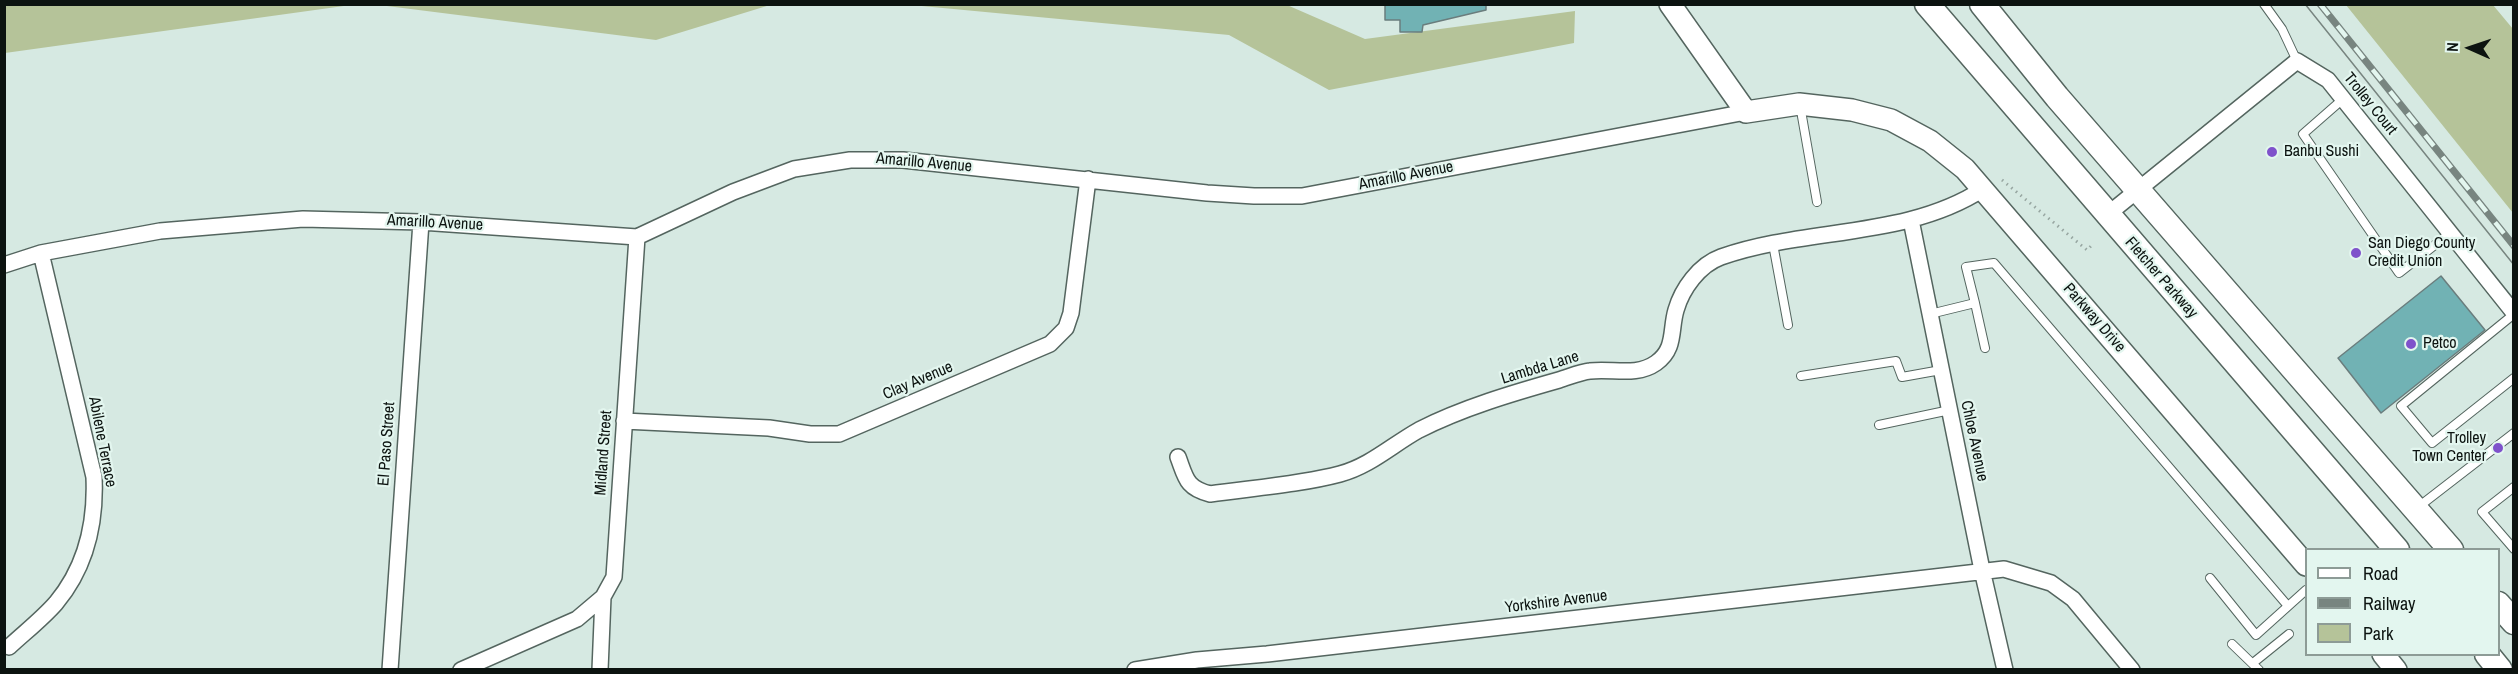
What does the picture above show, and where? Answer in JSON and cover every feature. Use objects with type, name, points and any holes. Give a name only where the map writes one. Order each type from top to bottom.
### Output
[{"type":"main road","name":"Fletcher Parkway","points":[[1927,4],[2107,216],[2396,548]]},
{"type":"main road","points":[[1982,4],[2057,97],[2450,548]]},
{"type":"main road","points":[[2500,605],[2514,622]]},
{"type":"main road","points":[[2489,656],[2500,669]]},
{"type":"street","points":[[1670,4],[1746,112]]},
{"type":"street","points":[[2107,216],[2297,62]]},
{"type":"street","name":"Trolley Court","points":[[2297,62],[2328,80],[2514,314]]},
{"type":"street","name":"Amarillo Avenue","points":[[4,265],[41,253],[195,227],[326,219],[421,222],[637,237],[766,179],[794,169],[841,161],[903,160],[1217,194],[1302,195],[1746,112],[1800,104],[1852,110]]},
{"type":"street","name":"Parkway Drive","points":[[1852,110],[1891,120],[1930,141],[1965,169],[1990,183],[2305,563]]},
{"type":"street","name":"Clay Avenue","points":[[624,421],[839,434],[1050,344],[1066,328],[1071,313],[1088,179]]},
{"type":"street","name":"Lambda Lane","points":[[1178,457],[1188,484],[1195,490],[1210,494],[1340,474],[1374,460],[1417,431],[1537,386],[1590,371],[1632,371],[1648,368],[1662,358],[1672,342],[1676,310],[1688,285],[1697,274],[1720,257],[1773,244],[1911,220],[1966,200],[1990,183]]},
{"type":"street","name":"Chloe Avenue","points":[[1911,220],[1982,570],[2005,669]]},
{"type":"street","name":"El Paso Street","points":[[390,669],[421,222]]},
{"type":"street","name":"Midland Street","points":[[600,669],[603,597],[614,577],[637,237]]},
{"type":"street","name":"Abilene Terrace","points":[[9,647],[55,604],[75,576],[89,540],[95,498],[94,477],[41,253]]},
{"type":"street","name":"Yorkshire Avenue","points":[[1135,669],[1197,660],[1268,662],[2004,569],[2050,583],[2073,599],[2132,669]]},
{"type":"street","points":[[460,669],[577,619],[603,597]]},
{"type":"street","points":[[2385,656],[2396,669]]},
{"type":"lane","points":[[2264,4],[2282,28],[2297,62]]},
{"type":"lane","points":[[2343,99],[2303,134],[2399,273],[2450,233]]},
{"type":"lane","points":[[1800,104],[1817,202]]},
{"type":"lane","points":[[1773,244],[1788,325]]},
{"type":"lane","points":[[1985,348],[1966,267],[1994,263],[2288,606]]},
{"type":"lane","points":[[1930,315],[1975,303]]},
{"type":"lane","points":[[2514,314],[2401,406],[2432,443],[2514,378]]},
{"type":"lane","points":[[1802,376],[1896,361],[1902,377],[1941,370]]},
{"type":"lane","points":[[1879,425],[1950,410]]},
{"type":"lane","points":[[2416,509],[2514,433]]},
{"type":"lane","points":[[2514,487],[2482,512],[2514,549]]},
{"type":"lane","points":[[2210,578],[2256,635],[2305,592]]},
{"type":"lane","points":[[2232,644],[2256,666],[2289,634]]},
{"type":"path","points":[[1990,183],[2087,250],[2094,243]]},
{"type":"green space","points":[[5,4],[351,4],[351,5],[5,53]]},
{"type":"green space","points":[[379,5],[770,5],[656,40]]},
{"type":"green space","points":[[911,5],[1287,5],[1365,39],[1575,11],[1574,43],[1329,90],[1229,35]]},
{"type":"green space","points":[[2346,5],[2493,5],[2513,29],[2513,213]]},
{"type":"building","points":[[1385,4],[1486,4],[1486,10],[1423,25],[1422,32],[1400,32],[1400,20],[1385,20]]},
{"type":"building","name":"Petco","points":[[2441,276],[2485,330],[2381,413],[2338,358]]},
{"type":"tram line","points":[[2305,4],[2514,265]]},
{"type":"railway","points":[[2320,4],[2514,246]]},
{"type":"place","name":"Banbu Sushi","points":[[2272,152]]},
{"type":"place","name":"San Diego County Credit Union","points":[[2356,253]]},
{"type":"place","name":"Petco","points":[[2411,344]]},
{"type":"place","name":"Trolley Town Center","points":[[2498,448]]}]
